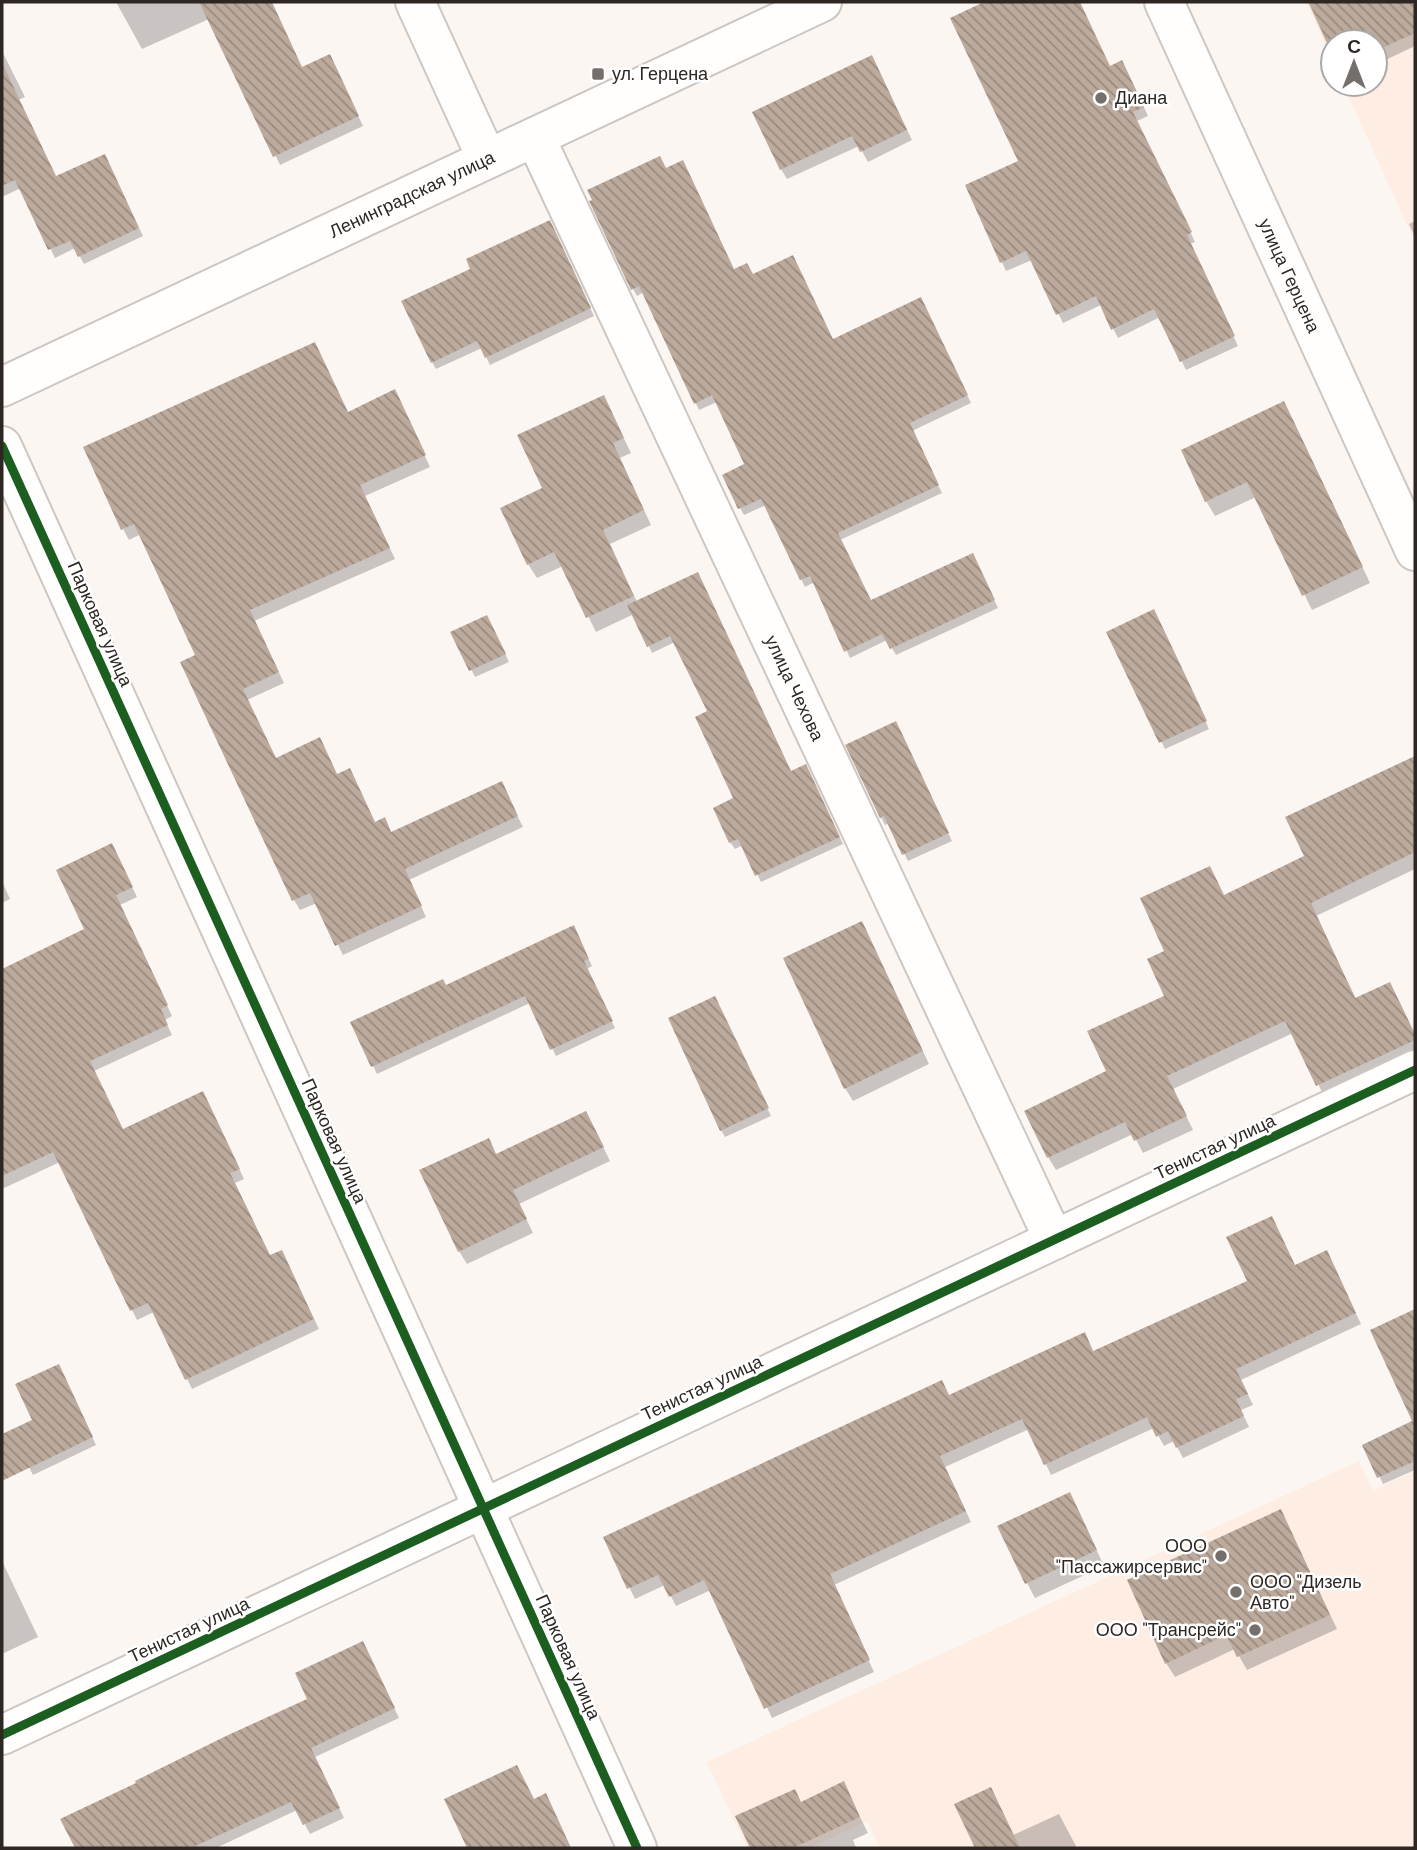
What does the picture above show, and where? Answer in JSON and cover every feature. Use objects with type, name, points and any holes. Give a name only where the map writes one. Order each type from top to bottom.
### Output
[{"type":"street","points":[[415,2],[488,159]]},
{"type":"street","name":"Ленинградская улица","points":[[2,387],[821,2]]},
{"type":"street","name":"улица Герцена","points":[[1164,2],[1415,551]]},
{"type":"street","name":"улица Чехова","points":[[535,137],[1054,1240]]},
{"type":"street","name":"Парковая улица","points":[[2,446],[637,1848]]},
{"type":"street","name":"Тенистая улица","points":[[2,1735],[1415,1070]]},
{"type":"shaded area","points":[[1306,2],[1415,2],[1415,242],[1349,98],[1389,98],[1389,28],[1319,28],[1319,30]]},
{"type":"shaded area","points":[[1359,1461],[1373,1490],[1415,1471],[1415,1848],[880,1848],[867,1821],[809,1848],[747,1848],[707,1762]]},
{"type":"building","points":[[199,2],[272,2],[302,67],[330,54],[359,116],[273,157]]},
{"type":"building","points":[[984,2],[1080,2],[1110,66],[1122,60],[1144,107],[1133,112],[1192,232],[1187,235],[1235,336],[1180,362],[1154,309],[1111,330],[1096,296],[1056,315],[1026,251],[1000,263],[965,185],[1018,161],[950,18]]},
{"type":"building","points":[[1309,2],[1415,2],[1415,33],[1389,45],[1389,28],[1321,28]]},
{"type":"building","points":[[872,55],[907,130],[860,152],[852,136],[780,170],[752,112]]},
{"type":"building","points":[[2,63],[56,176],[105,154],[139,228],[78,257],[70,241],[48,250],[15,180],[2,186]]},
{"type":"building","points":[[660,156],[666,168],[683,160],[734,269],[747,263],[753,274],[793,255],[833,339],[921,297],[968,395],[910,423],[939,485],[838,533],[871,600],[973,553],[995,600],[890,649],[882,634],[844,652],[810,576],[800,580],[761,499],[738,509],[722,475],[744,464],[712,395],[694,404],[639,286],[631,290],[589,201],[592,200],[587,190]]},
{"type":"building","points":[[550,220],[591,308],[485,358],[477,341],[431,363],[401,301],[470,269],[466,259]]},
{"type":"building","points":[[315,342],[348,412],[395,389],[426,455],[360,485],[390,548],[250,610],[279,672],[243,689],[276,758],[320,737],[337,774],[350,768],[375,822],[385,817],[391,832],[502,781],[518,816],[405,869],[422,906],[335,946],[310,893],[292,901],[180,662],[195,655],[134,524],[121,530],[83,447]]},
{"type":"building","points":[[604,395],[624,438],[613,443],[644,510],[603,530],[634,596],[586,618],[554,552],[527,565],[500,508],[542,488],[517,435]]},
{"type":"building","points":[[1284,401],[1363,567],[1302,596],[1247,482],[1205,502],[1181,450]]},
{"type":"building","points":[[698,572],[791,771],[806,764],[840,837],[755,876],[738,839],[729,843],[713,808],[733,798],[695,717],[707,711],[670,636],[647,647],[627,605]]},
{"type":"building","points":[[1154,609],[1207,721],[1159,743],[1106,632]]},
{"type":"building","points":[[487,615],[506,654],[469,671],[450,632]]},
{"type":"building","points":[[896,721],[949,833],[902,855],[884,816],[880,818],[845,745]]},
{"type":"building","points":[[1415,756],[1415,852],[1311,903],[1355,998],[1390,982],[1415,1034],[1415,1040],[1316,1086],[1285,1021],[1167,1076],[1187,1116],[1134,1141],[1125,1122],[1047,1158],[1024,1111],[1106,1071],[1087,1031],[1164,996],[1147,959],[1164,951],[1140,898],[1210,866],[1224,895],[1304,856],[1285,817]]},
{"type":"building","points":[[112,843],[133,887],[116,895],[168,1005],[161,1009],[168,1025],[90,1061],[123,1129],[203,1091],[240,1169],[230,1173],[270,1255],[282,1250],[314,1319],[185,1380],[148,1303],[130,1311],[53,1152],[2,1176],[2,969],[84,929],[56,870]]},
{"type":"building","points":[[862,921],[923,1051],[844,1089],[783,958]]},
{"type":"building","points":[[574,925],[589,959],[584,961],[613,1021],[550,1050],[525,996],[371,1067],[350,1022],[443,979],[446,985]]},
{"type":"building","points":[[715,996],[769,1108],[720,1131],[668,1018]]},
{"type":"building","points":[[586,1111],[604,1147],[513,1190],[527,1219],[458,1252],[419,1170],[489,1138],[496,1154]]},
{"type":"building","points":[[1272,1216],[1295,1265],[1327,1250],[1356,1313],[1236,1369],[1248,1394],[1236,1399],[1244,1416],[1176,1448],[1168,1431],[1156,1437],[1147,1417],[1044,1465],[1022,1419],[940,1456],[966,1511],[830,1574],[870,1660],[764,1709],[704,1580],[669,1597],[658,1575],[627,1589],[603,1537],[942,1380],[949,1395],[1085,1332],[1093,1351],[1247,1281],[1226,1237]]},
{"type":"building","points":[[1415,1309],[1415,1461],[1377,1478],[1362,1445],[1412,1421],[1370,1330]]},
{"type":"building","points":[[59,1364],[93,1437],[2,1481],[2,1434],[32,1420],[15,1384]]},
{"type":"building","points":[[1070,1492],[1097,1550],[1025,1584],[997,1526]]},
{"type":"building","points":[[1281,1509],[1330,1615],[1237,1657],[1226,1635],[1165,1664],[1127,1580]]},
{"type":"building","points":[[363,1641],[395,1708],[311,1748],[340,1808],[303,1825],[291,1802],[191,1848],[75,1848],[60,1819],[307,1699],[295,1673]]},
{"type":"building","points":[[517,1765],[534,1799],[546,1793],[571,1848],[467,1848],[444,1799]]},
{"type":"building","points":[[844,1781],[860,1817],[793,1848],[750,1848],[735,1816],[795,1789],[801,1802]]},
{"type":"building","points":[[991,1787],[1020,1848],[975,1848],[954,1804]]},
{"type":"cycle path","points":[[2,446],[637,1848]]},
{"type":"cycle path","points":[[2,1735],[1415,1070]]},
{"type":"place","name":"ул. Герцена","points":[[598,74]]},
{"type":"place","name":"Диана","points":[[1101,98]]},
{"type":"place","name":"ООО \"Пассажирсервис\"","points":[[1221,1556]]},
{"type":"place","name":"ООО \"Дизель Авто\"","points":[[1236,1592]]},
{"type":"place","name":"ООО \"Трансрейс\"","points":[[1255,1630]]}]
